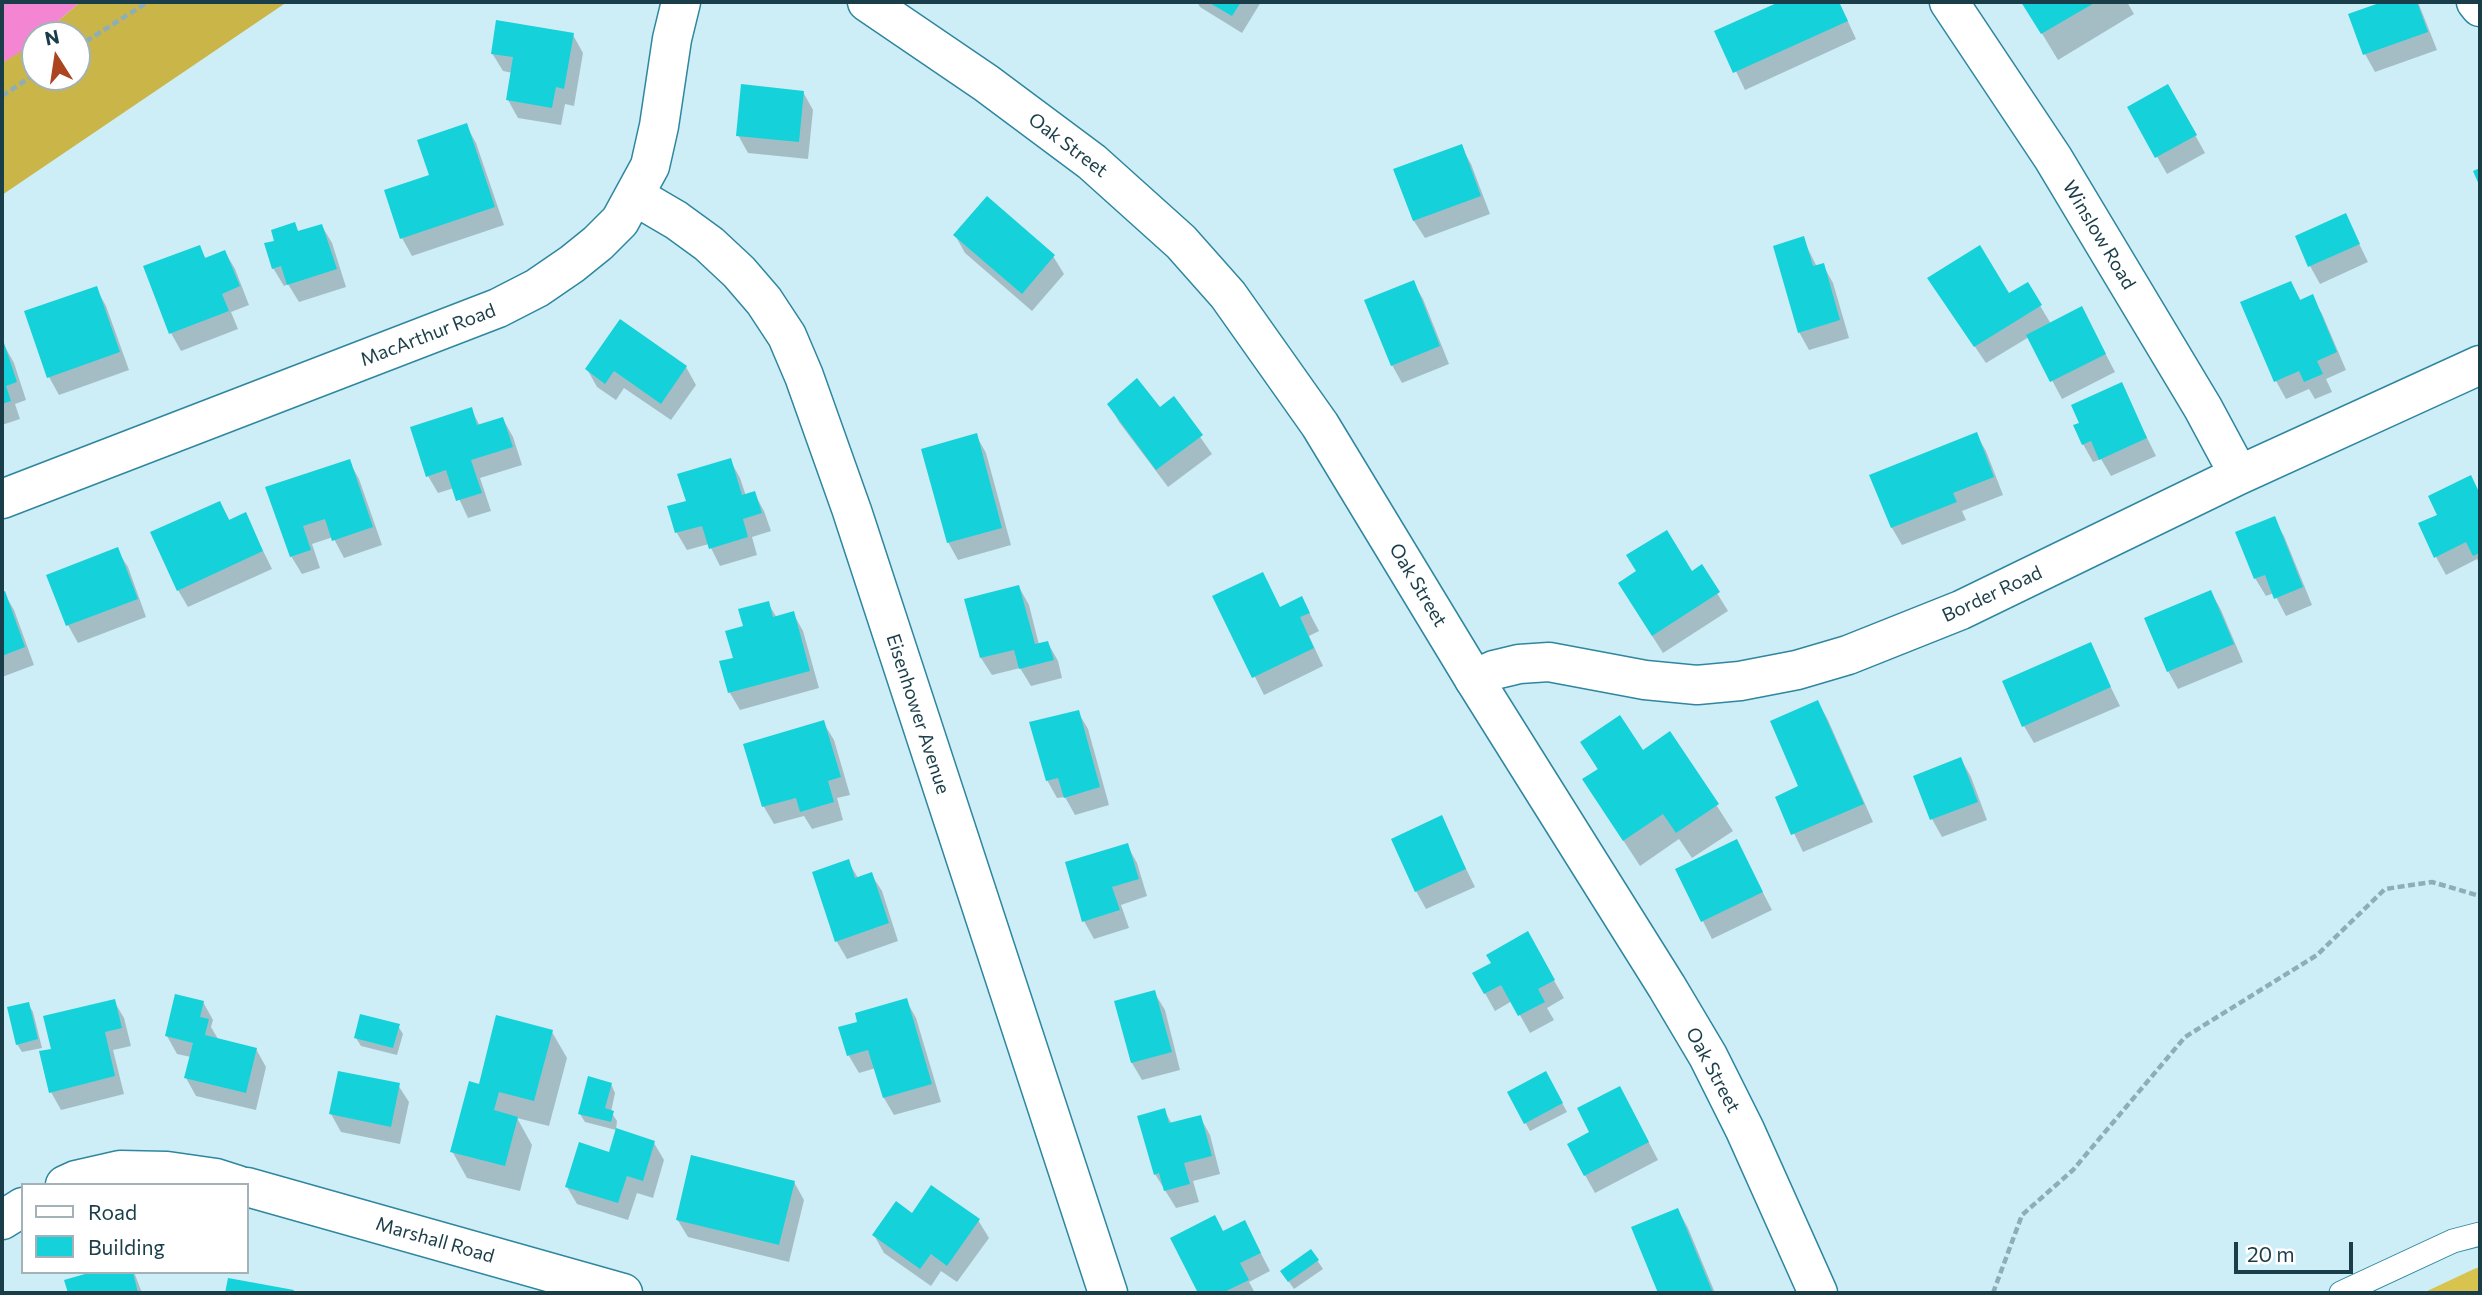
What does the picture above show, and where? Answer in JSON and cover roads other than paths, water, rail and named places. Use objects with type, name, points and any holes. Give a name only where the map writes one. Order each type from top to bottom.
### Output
[{"type":"street","name":"MacArthur Road","points":[[2,499],[498,308],[537,288],[598,243],[620,220],[635,196],[650,166],[681,2]]},
{"type":"street","name":"Winslow Road","points":[[1949,2],[2053,158],[2203,408],[2239,475]]},
{"type":"street","points":[[2476,2],[2480,7]]},
{"type":"street","name":"Oak Street","points":[[881,6],[1092,162],[1181,242],[1228,295],[1320,425],[1474,679],[1626,919],[1707,1056],[1745,1130],[1818,1293]]},
{"type":"street","name":"Eisenhower Avenue","points":[[635,196],[676,220],[709,244],[739,272],[764,301],[787,335],[848,498],[1108,1293]]},
{"type":"street","name":"Border Road","points":[[1474,679],[1494,670],[1519,664],[1549,662],[1644,680],[1697,685],[1740,681],[1797,670],[1861,651],[1961,610],[2239,475],[2480,365]]},
{"type":"street","points":[[69,1183],[120,1170],[167,1171],[232,1183]]},
{"type":"street","name":"Marshall Road","points":[[248,1187],[622,1293]]},
{"type":"street","points":[[2,1220],[21,1207]]},
{"type":"lane","points":[[2340,1293],[2443,1246],[2480,1234]]}]
